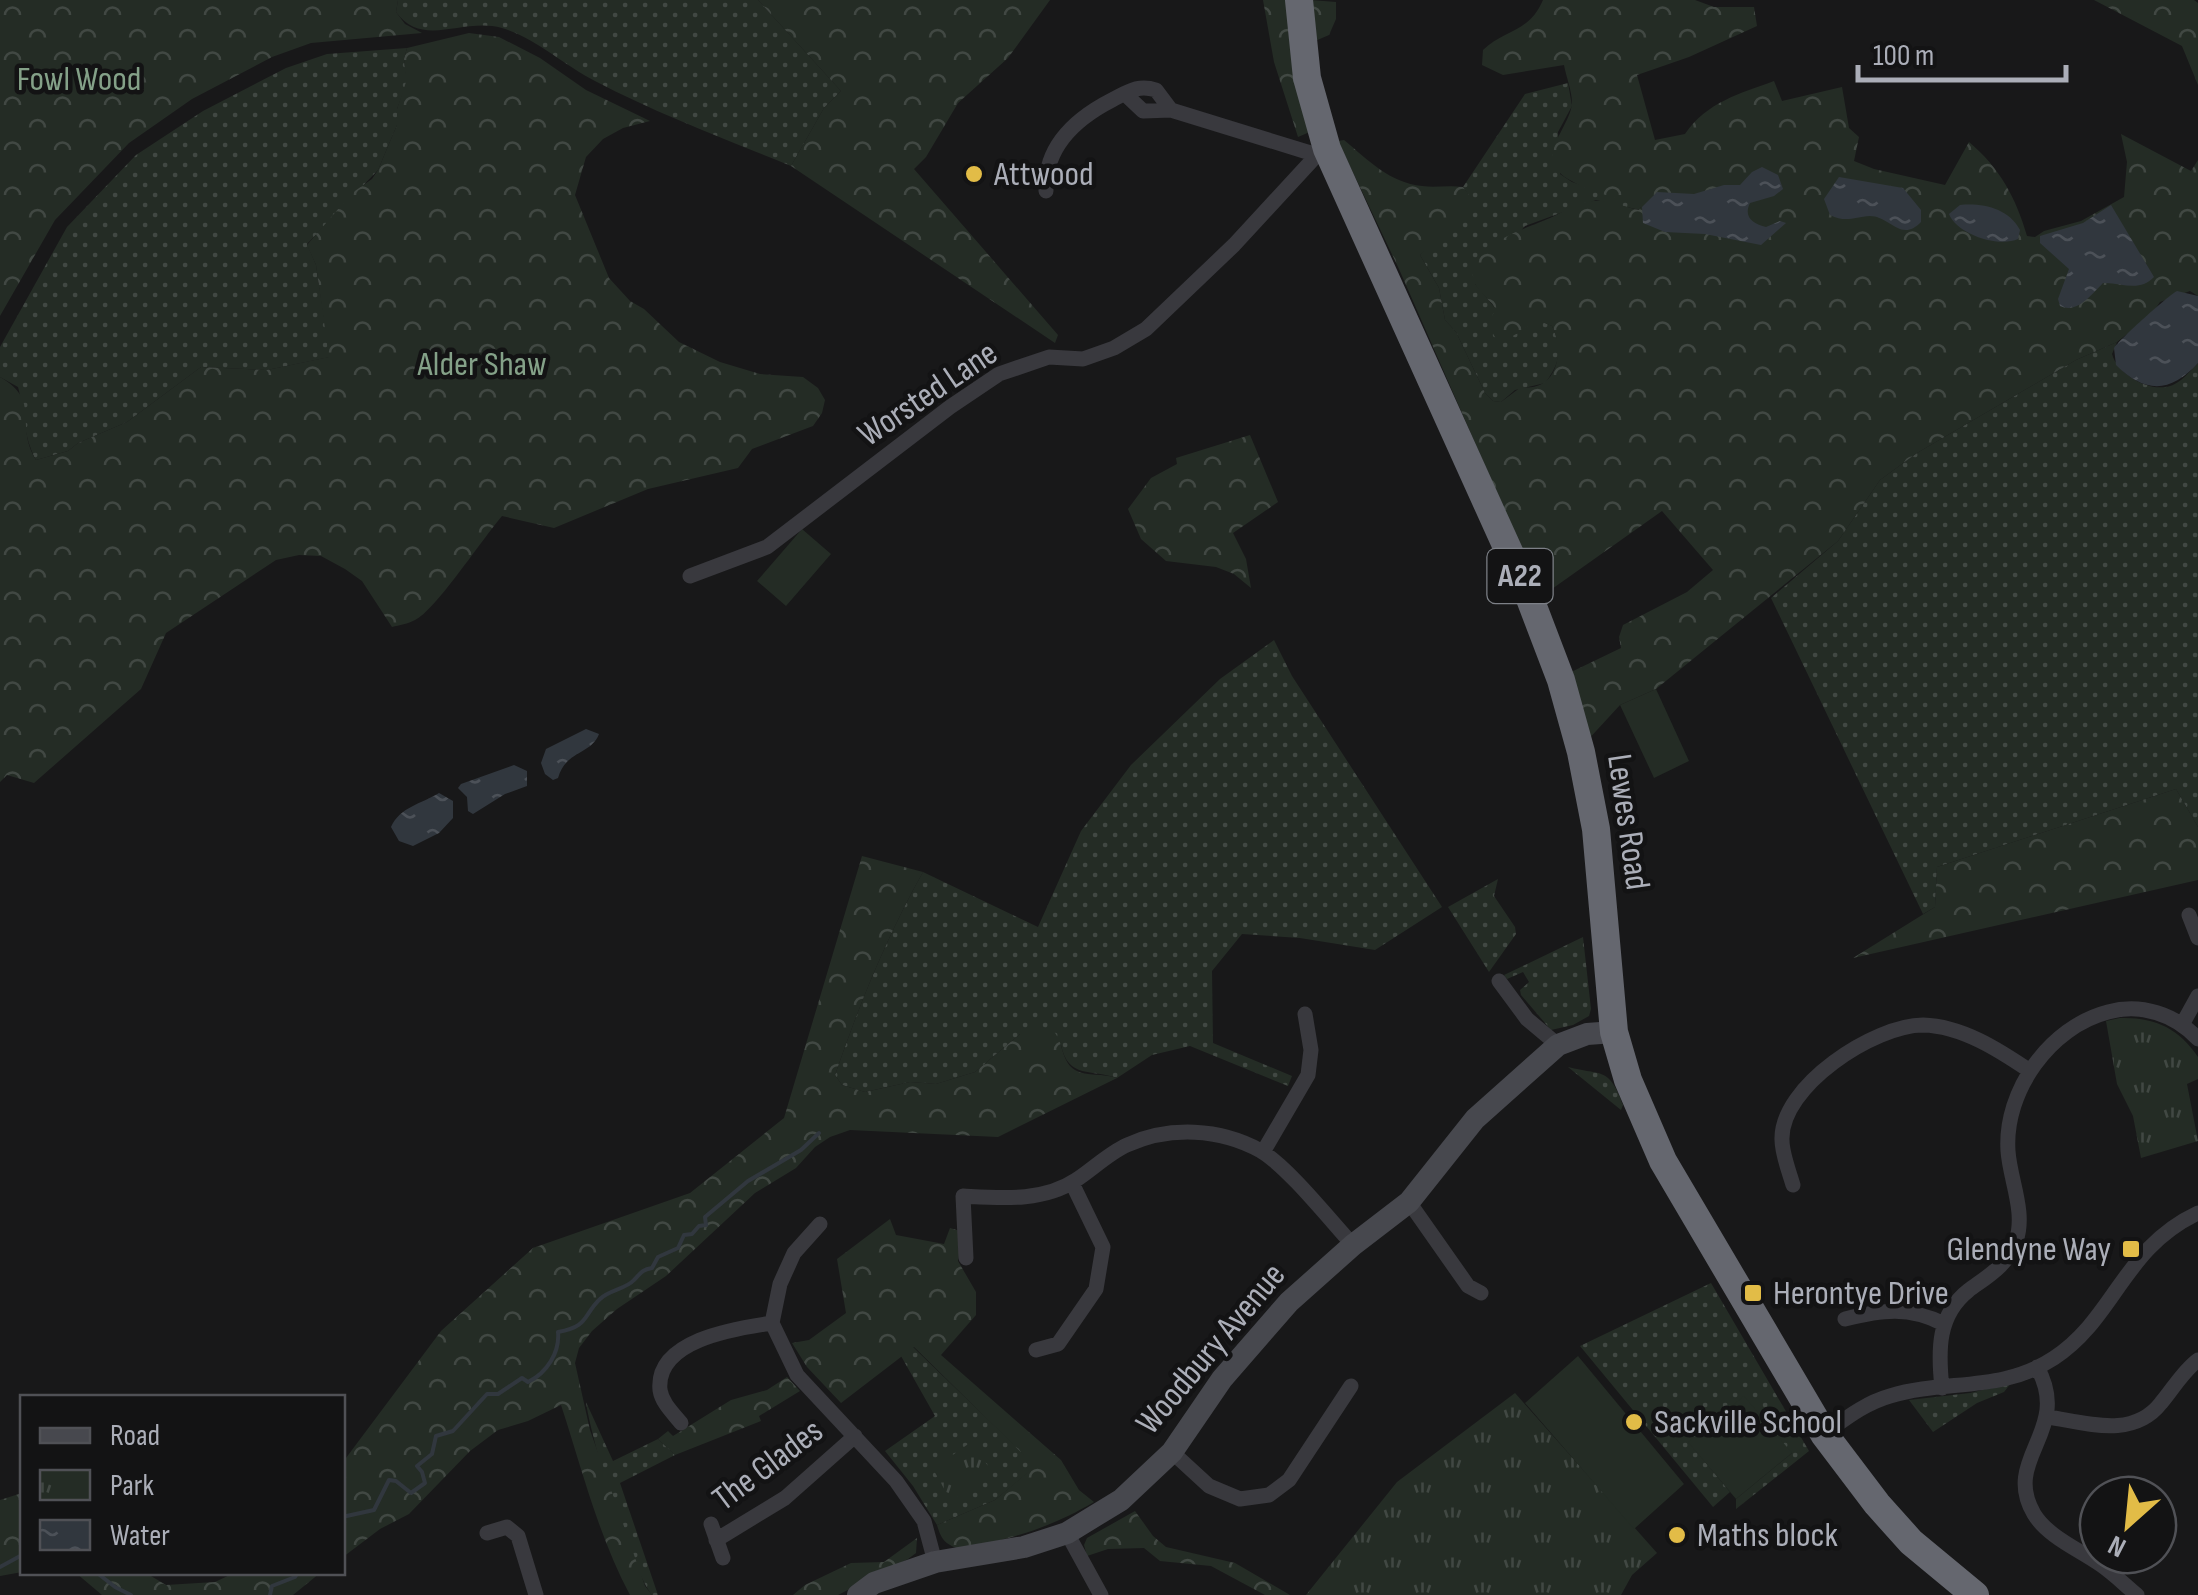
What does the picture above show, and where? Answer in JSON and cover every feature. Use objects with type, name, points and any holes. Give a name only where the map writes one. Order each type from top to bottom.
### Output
[{"type":"highway","name":"Lewes Road","points":[[1299,0],[1322,152],[1529,596],[1561,680],[1581,752],[1596,830],[1614,1032],[1628,1080],[1663,1161],[1824,1434],[1911,1542],[1975,1595]]},
{"type":"street","points":[[1046,191],[1045,170],[1058,144],[1084,115],[1135,88],[1147,87],[1156,90],[1171,110]]},
{"type":"street","points":[[1125,94],[1142,111],[1171,110],[1322,152]]},
{"type":"street","name":"Worsted Lane","points":[[690,576],[768,547],[950,407],[1000,374],[1049,357],[1084,359],[1114,348],[1146,329],[1234,245],[1322,152]]},
{"type":"street","points":[[1508,984],[1528,1018],[1558,1046]]},
{"type":"street","points":[[2182,1023],[2198,996]]},
{"type":"street","points":[[1942,1388],[1938,1351],[1944,1324],[1966,1292],[1998,1270],[2017,1239],[2020,1222],[2010,1171],[2008,1130],[2030,1070],[2068,1030],[2094,1015],[2116,1010],[2139,1009],[2182,1023],[2198,1039]]},
{"type":"street","points":[[1263,1152],[1308,1075],[1312,1050],[1306,1014]]},
{"type":"street","points":[[1793,1185],[1782,1140],[1796,1097],[1828,1068],[1874,1038],[1891,1030],[1924,1025],[1984,1042],[2030,1070]]},
{"type":"street","name":"Woodbury Avenue","points":[[858,1595],[874,1584],[935,1562],[1024,1547],[1068,1533],[1121,1500],[1172,1452],[1222,1379],[1289,1302],[1409,1202],[1475,1119],[1558,1046],[1587,1034],[1614,1032]]},
{"type":"street","points":[[966,1258],[963,1196],[1042,1195],[1072,1183],[1125,1145],[1171,1130],[1222,1135],[1263,1152],[1353,1246]]},
{"type":"street","points":[[1036,1350],[1058,1344],[1096,1290],[1102,1247],[1072,1183]]},
{"type":"street","points":[[1409,1202],[1468,1286],[1481,1292]]},
{"type":"street","points":[[1824,1434],[1894,1394],[1994,1383],[2037,1367],[2069,1346],[2089,1326],[2144,1250],[2198,1213]]},
{"type":"street","points":[[681,1423],[660,1390],[667,1364],[692,1342],[717,1332],[772,1323],[780,1284],[794,1253],[820,1224]]},
{"type":"street","points":[[1845,1319],[1883,1310],[1910,1310],[1944,1324]]},
{"type":"street","name":"The Glades","points":[[772,1323],[797,1375],[896,1481],[924,1521],[935,1562]]},
{"type":"street","points":[[2048,1417],[2115,1427],[2137,1423],[2152,1414],[2198,1360]]},
{"type":"street","points":[[2037,1367],[2049,1397],[2048,1417],[2027,1463],[2026,1493],[2034,1515],[2137,1595]]},
{"type":"street","points":[[1172,1452],[1209,1486],[1240,1499],[1269,1496],[1289,1480],[1351,1386]]},
{"type":"street","name":"The Glades","points":[[723,1558],[714,1532],[785,1498],[854,1436]]},
{"type":"street","points":[[487,1533],[507,1527],[518,1536],[536,1595]]},
{"type":"street","points":[[1068,1533],[1101,1595]]},
{"type":"green space","name":"Fowl Wood","points":[[0,0],[398,0],[396,12],[405,24],[422,33],[311,43],[272,57],[192,99],[129,143],[55,220],[0,316]]},
{"type":"green space","points":[[398,0],[758,0],[841,91],[824,108],[791,166],[619,93],[514,32],[487,26],[418,29],[396,12]]},
{"type":"green space","points":[[758,0],[1050,0],[1008,58],[958,103],[926,157],[914,169],[1058,335],[1055,343],[791,166],[824,108],[841,91]]},
{"type":"green space","points":[[1263,0],[1289,0],[1312,131],[1298,137],[1274,62]]},
{"type":"green space","points":[[1310,0],[1336,2],[1336,19],[1329,35],[1315,41]]},
{"type":"green space","points":[[1543,0],[1695,0],[1714,7],[1754,7],[1757,26],[1637,75],[1655,140],[1685,134],[1714,107],[1774,81],[1782,101],[1842,87],[1849,128],[1859,137],[1854,161],[1945,185],[1969,142],[1990,162],[2005,185],[2027,236],[2035,237],[2081,221],[2124,197],[2127,162],[2121,134],[2191,171],[2198,160],[2198,296],[2190,291],[2160,302],[2151,315],[2117,342],[2076,360],[1917,453],[1880,480],[1838,541],[1656,689],[1620,705],[1585,743],[1567,674],[1621,648],[1623,625],[1687,592],[1713,570],[1662,511],[1542,596],[1399,269],[1338,141],[1344,140],[1380,169],[1410,184],[1463,187],[1473,200],[1460,220],[1420,255],[1439,288],[1445,320],[1456,332],[1485,393],[1493,401],[1501,402],[1521,387],[1543,383],[1550,377],[1557,358],[1552,326],[1539,321],[1498,342],[1489,327],[1495,308],[1476,285],[1475,265],[1481,255],[1502,239],[1582,203],[1610,202],[1639,210],[1641,207],[1585,188],[1558,171],[1553,162],[1556,142],[1572,103],[1564,65],[1503,75],[1482,65],[1483,50],[1524,25]]},
{"type":"green space","points":[[2094,0],[2198,3],[2198,85],[2182,46]]},
{"type":"green space","name":"Alder Shaw","points":[[469,33],[499,37],[540,58],[586,90],[650,121],[623,128],[603,139],[586,157],[575,195],[609,278],[679,342],[720,362],[760,374],[803,377],[818,388],[825,400],[822,413],[813,426],[752,449],[738,468],[648,489],[554,528],[502,516],[434,603],[415,620],[392,627],[362,581],[345,569],[321,556],[276,560],[166,633],[141,689],[34,783],[7,775],[0,782],[0,377],[13,386],[24,404],[27,435],[36,460],[68,451],[127,422],[201,367],[267,370],[329,357],[316,265],[307,245],[352,193],[378,170],[397,125],[397,109],[406,82],[407,48]]},
{"type":"green space","points":[[407,48],[407,82],[397,109],[397,125],[378,170],[307,244],[316,265],[330,357],[267,370],[201,367],[127,422],[68,451],[36,460],[26,433],[18,387],[0,377],[0,347],[67,227],[136,155],[203,111],[286,68],[327,54]]},
{"type":"green space","points":[[1568,83],[1572,106],[1558,132],[1560,174],[1572,182],[1641,206],[1640,210],[1596,200],[1525,226],[1475,284],[1495,308],[1495,316],[1516,334],[1539,320],[1552,326],[1558,342],[1557,362],[1545,383],[1515,390],[1501,402],[1493,401],[1485,393],[1456,332],[1445,320],[1439,288],[1420,255],[1472,200],[1463,187],[1525,94]]},
{"type":"green space","points":[[2117,342],[2112,354],[2120,368],[2149,386],[2175,384],[2198,363],[2198,827],[2176,789],[1937,867],[1935,907],[1923,914],[1771,598],[1838,541],[1880,480],[1917,453],[2076,360]]},
{"type":"green space","points":[[1250,435],[1278,502],[1233,533],[1246,559],[1251,588],[1234,574],[1216,567],[1166,561],[1141,539],[1128,509],[1151,478],[1177,464],[1176,458]]},
{"type":"green space","points":[[802,529],[831,554],[786,606],[757,581]]},
{"type":"green space","points":[[1274,640],[1292,676],[1442,907],[1375,950],[1242,934],[1212,971],[1213,1043],[1292,1076],[1288,1086],[1190,1046],[1152,1055],[1117,1078],[1075,1068],[1064,1056],[1061,1045],[1020,1034],[975,1072],[936,1084],[910,1082],[865,1092],[842,1085],[835,1075],[854,1023],[923,872],[1038,927],[1081,831],[1131,765],[1220,679]]},
{"type":"green space","points":[[1656,689],[1689,761],[1654,778],[1620,705]]},
{"type":"green space","points":[[2176,789],[2198,827],[2198,880],[1853,958],[1935,907],[1937,867]]},
{"type":"green space","points":[[862,856],[923,872],[854,1023],[835,1075],[842,1085],[865,1092],[910,1082],[936,1084],[975,1072],[1020,1034],[1049,1027],[1058,1037],[1066,1061],[1075,1070],[1117,1078],[998,1137],[850,1130],[830,1137],[796,1168],[755,1193],[666,1276],[592,1331],[579,1348],[575,1363],[590,1430],[645,1586],[652,1595],[630,1595],[591,1502],[561,1405],[498,1430],[470,1451],[409,1514],[380,1529],[345,1555],[345,1459],[441,1331],[533,1248],[690,1193],[784,1118]]},
{"type":"green space","points":[[1498,879],[1494,896],[1516,934],[1489,972],[1448,907]]},
{"type":"green space","points":[[1583,937],[1589,1016],[1551,1030],[1521,995],[1520,990],[1529,982],[1523,972],[1507,979],[1504,975]]},
{"type":"green space","points":[[2120,1018],[2165,1026],[2198,1057],[2198,1079],[2187,1084],[2198,1141],[2141,1158],[2133,1116],[2117,1084],[2106,1021]]},
{"type":"green space","points":[[1568,1067],[1608,1078],[1623,1105],[1621,1110]]},
{"type":"green space","points":[[890,1219],[896,1235],[944,1244],[950,1228],[963,1232],[958,1261],[976,1292],[976,1315],[941,1355],[1061,1460],[1079,1490],[1094,1502],[1029,1532],[954,1547],[944,1540],[937,1525],[995,1500],[1035,1466],[914,1347],[841,1403],[807,1367],[792,1343],[809,1340],[846,1313],[837,1259]]},
{"type":"green space","points":[[1711,1283],[1809,1451],[1736,1509],[1736,1499],[1792,1453],[1689,1442],[1730,1492],[1713,1507],[1580,1346]]},
{"type":"green space","points":[[913,1347],[1036,1466],[995,1500],[937,1525],[885,1451],[935,1416],[901,1356]]},
{"type":"green space","points":[[1578,1356],[1684,1484],[1634,1529],[1525,1403]]},
{"type":"green space","points":[[787,1377],[800,1391],[759,1416],[761,1421],[675,1455],[658,1439],[668,1431],[673,1436],[731,1400],[767,1390]]},
{"type":"green space","points":[[2011,1383],[2004,1392],[1977,1403],[1933,1432],[1909,1400],[1970,1393]]},
{"type":"green space","points":[[1515,1393],[1657,1553],[1632,1575],[1621,1595],[1306,1595],[1397,1482]]},
{"type":"green space","points":[[1744,1396],[1792,1453],[1736,1499],[1688,1442]]},
{"type":"green space","points":[[586,1402],[613,1461],[658,1439],[675,1455],[620,1483],[658,1595],[652,1595],[643,1580],[623,1532]]},
{"type":"green space","points":[[971,1442],[993,1473],[951,1501],[933,1469]]},
{"type":"green space","points":[[20,1494],[20,1572],[0,1576],[0,1500]]},
{"type":"green space","points":[[1135,1511],[1166,1547],[1235,1563],[1290,1595],[1265,1595],[1211,1566],[1160,1561],[1144,1548],[1108,1549],[1087,1556],[1087,1538]]},
{"type":"green space","points":[[917,1538],[916,1553],[908,1559],[838,1595],[793,1595],[851,1563],[884,1562]]},
{"type":"green space","points":[[78,1575],[149,1575],[166,1585],[215,1582],[230,1575],[318,1575],[293,1595],[102,1595]]},
{"type":"water","points":[[1762,167],[1778,175],[1783,189],[1750,203],[1749,216],[1766,227],[1780,221],[1786,223],[1761,245],[1705,234],[1665,232],[1643,223],[1642,207],[1657,192],[1694,194],[1724,185],[1740,185]]},
{"type":"water","points":[[1839,177],[1903,188],[1921,210],[1921,222],[1907,230],[1877,217],[1845,219],[1830,215],[1824,199]]},
{"type":"water","points":[[1960,205],[1986,206],[2002,212],[2020,230],[2018,239],[1989,240],[1960,228],[1949,214]]},
{"type":"water","points":[[2111,205],[2154,277],[2136,286],[2103,283],[2078,305],[2060,306],[2058,299],[2069,269],[2040,243],[2040,236],[2083,223]]},
{"type":"water","points":[[2177,291],[2198,296],[2198,363],[2168,384],[2137,381],[2116,365],[2114,348]]},
{"type":"water","points":[[586,729],[599,734],[595,741],[567,762],[558,778],[553,780],[545,774],[541,763],[546,749]]},
{"type":"water","points":[[514,765],[527,771],[527,786],[505,794],[473,814],[468,811],[467,797],[458,788],[461,784]]},
{"type":"water","points":[[439,793],[453,801],[453,818],[439,833],[413,846],[399,841],[391,827],[395,820],[405,810]]},
{"type":"waterway","points":[[345,1516],[374,1510],[389,1480],[411,1493],[425,1483],[417,1466],[432,1454],[436,1436],[453,1431],[487,1394],[498,1394],[522,1378],[528,1382],[535,1378],[554,1354],[558,1332],[580,1324],[604,1296],[652,1268],[658,1257],[678,1248],[684,1235],[706,1225],[705,1217],[748,1181],[801,1150],[819,1133]]},
{"type":"waterway","points":[[0,1567],[20,1556]]},
{"type":"waterway","points":[[100,1575],[131,1595]]},
{"type":"waterway","points":[[270,1595],[272,1586],[296,1575]]},
{"type":"place","name":"Attwood","points":[[974,174]]},
{"type":"place","name":"Glendyne Way","points":[[2131,1249]]},
{"type":"place","name":"Herontye Drive","points":[[1753,1293]]},
{"type":"place","name":"Sackville School","points":[[1634,1422]]},
{"type":"place","name":"Maths block","points":[[1677,1535]]}]
